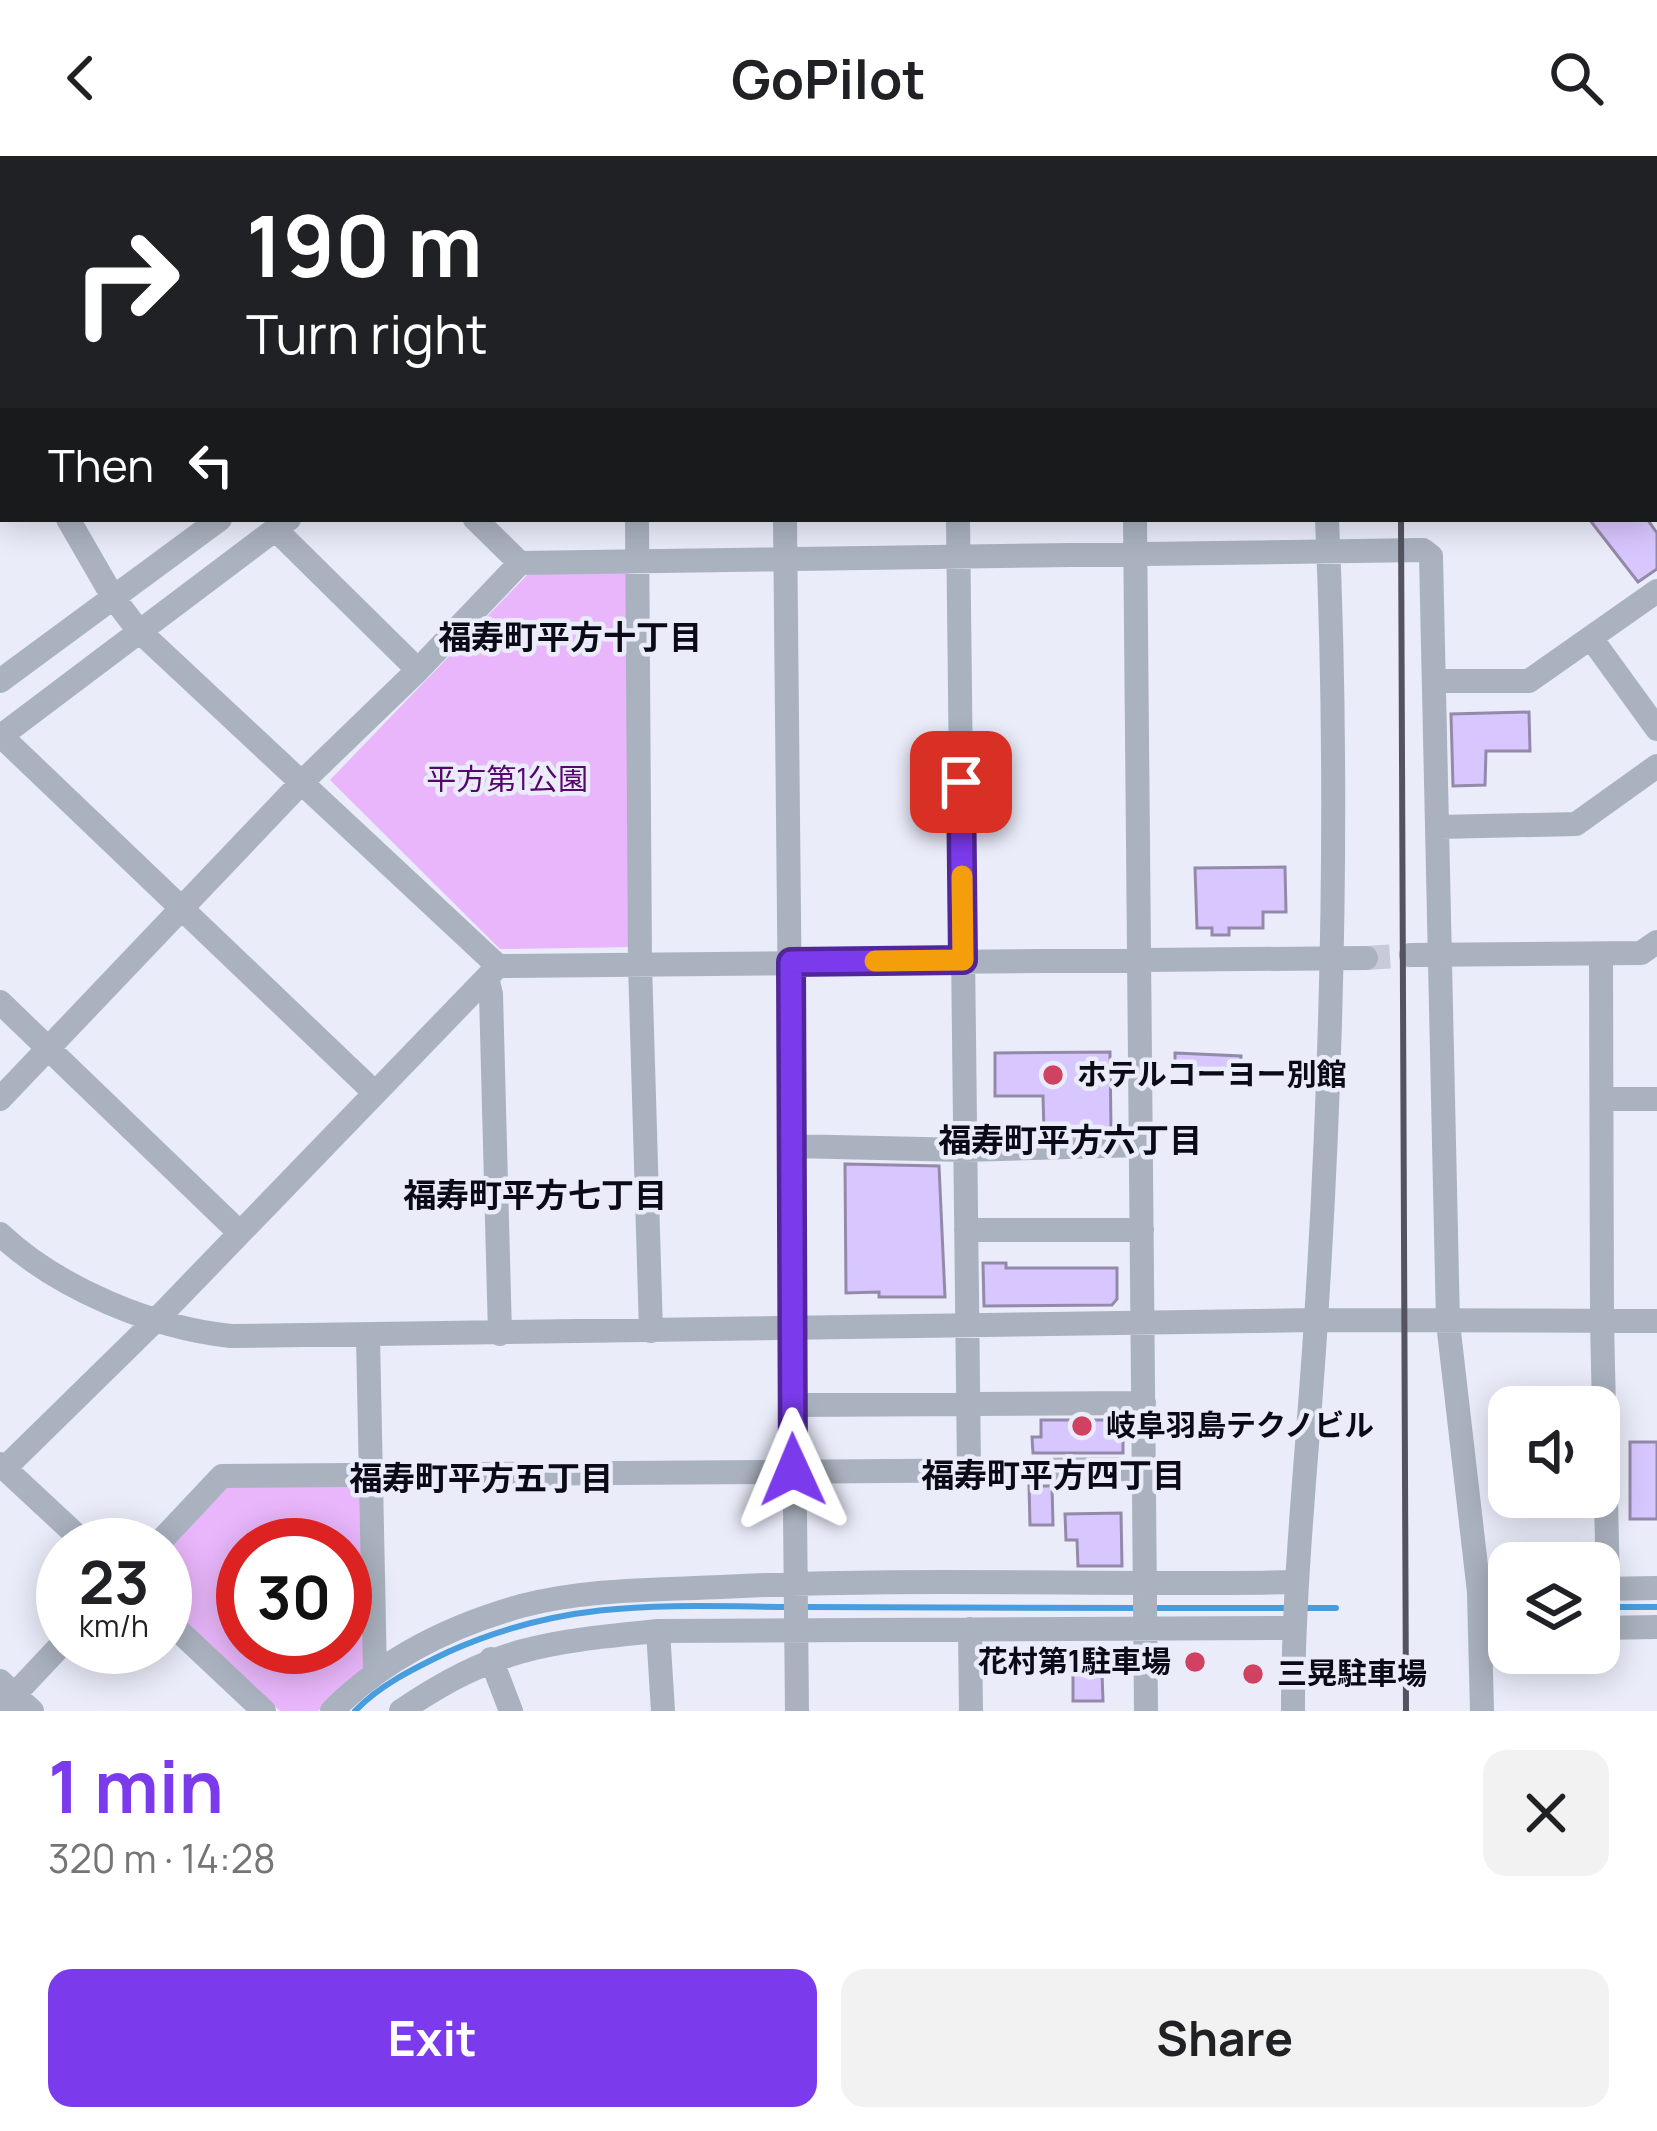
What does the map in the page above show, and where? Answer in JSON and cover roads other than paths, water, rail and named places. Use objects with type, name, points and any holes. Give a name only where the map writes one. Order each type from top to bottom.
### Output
[{"type":"street","points":[[70,522],[113,597],[139,630],[493,972]]},
{"type":"street","points":[[0,681],[216,522]]},
{"type":"street","points":[[478,522],[520,563],[1423,550],[1431,556],[1448,1323],[1480,1610],[1482,1711]]},
{"type":"street","points":[[637,522],[640,964],[651,1331]]},
{"type":"street","points":[[785,522],[797,1711]]},
{"type":"street","points":[[958,522],[969,1469]]},
{"type":"street","points":[[1135,522],[1146,1711]]},
{"type":"street","points":[[1293,1711],[1294,1607],[1316,1321],[1333,959],[1328,522]]},
{"type":"street","points":[[374,1092],[0,736],[282,524],[418,670]]},
{"type":"street","points":[[0,1099],[301,783],[520,563]]},
{"type":"street","points":[[1434,681],[1529,681],[1657,591]]},
{"type":"street","points":[[1591,638],[1657,730]]},
{"type":"street","points":[[1439,827],[1576,824],[1657,766]]},
{"type":"street","points":[[1411,955],[1641,953],[1657,942]]},
{"type":"street","points":[[1601,955],[1604,1542]]},
{"type":"street","points":[[58,1518],[2,1466],[158,1318],[493,972],[640,964],[1366,958]]},
{"type":"street","points":[[493,972],[500,1334]]},
{"type":"street","points":[[0,1002],[239,1232]]},
{"type":"street","points":[[1603,1099],[1657,1099]]},
{"type":"street","points":[[792,1145],[965,1150],[1141,1145]]},
{"type":"street","points":[[966,1230],[1142,1231]]},
{"type":"street","points":[[0,1234],[65,1282],[194,1332],[231,1336],[1657,1321]]},
{"type":"street","points":[[368,1336],[375,1673]]},
{"type":"street","points":[[792,1405],[1144,1403]]},
{"type":"street","points":[[182,1518],[222,1476],[1145,1469]]},
{"type":"street","points":[[1620,1589],[1657,1588]]},
{"type":"street","points":[[332,1711],[375,1673],[424,1642],[523,1606],[581,1594],[794,1589],[1147,1608],[1294,1607]]},
{"type":"street","points":[[1480,1610],[1488,1605]]},
{"type":"street","points":[[401,1711],[490,1659],[534,1645],[658,1631],[970,1629],[1147,1608],[1294,1607]]},
{"type":"street","points":[[1480,1610],[1488,1615]]},
{"type":"street","points":[[1620,1628],[1657,1627]]},
{"type":"street","points":[[970,1629],[970,1711]]},
{"type":"street","points":[[658,1631],[663,1711]]},
{"type":"street","points":[[192,1643],[264,1711]]},
{"type":"street","points":[[490,1659],[511,1711]]},
{"type":"street","points":[[12,1699],[36,1673]]},
{"type":"waterway","points":[[355,1711],[387,1685],[436,1658],[535,1622],[617,1609],[792,1607]]},
{"type":"waterway","points":[[805,1607],[1140,1608]]},
{"type":"waterway","points":[[1620,1607],[1657,1607]]},
{"type":"waterway","points":[[1153,1608],[1290,1608]]},
{"type":"waterway","points":[[1303,1608],[1336,1608]]},
{"type":"tunnel","points":[[1366,958],[1411,955]]},
{"type":"railway","points":[[1401,522],[1406,1711]]},
{"type":"place","name":"ホテルコーヨー別館","points":[[1053,1075]]},
{"type":"place","name":"岐阜羽島テクノビル","points":[[1082,1426]]},
{"type":"place","name":"花村第1駐車場","points":[[1195,1662]]},
{"type":"place","name":"三晃駐車場","points":[[1253,1674]]},
{"type":"district","name":"福寿町平方十丁目","points":[[570,637]]},
{"type":"district","name":"福寿町平方六丁目","points":[[1070,1140]]},
{"type":"district","name":"福寿町平方七丁目","points":[[535,1195]]},
{"type":"district","name":"福寿町平方四丁目","points":[[1053,1475]]},
{"type":"district","name":"福寿町平方五丁目","points":[[481,1478]]},
{"type":"park label","name":"平方第1公園","points":[[507,780]]}]
